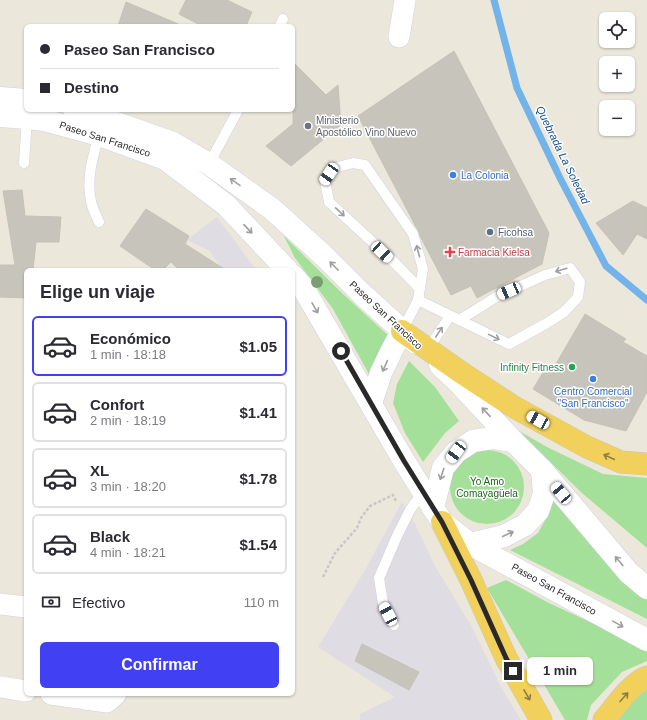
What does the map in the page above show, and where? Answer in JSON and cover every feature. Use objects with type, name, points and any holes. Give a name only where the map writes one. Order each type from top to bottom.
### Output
[{"type":"highway","points":[[402,331],[514,407],[587,447],[621,462],[647,464]]},
{"type":"highway","points":[[433,507],[471,580],[506,658],[541,720]]},
{"type":"highway","points":[[604,720],[625,694],[642,679],[647,677]]},
{"type":"street","points":[[399,37],[405,0]]},
{"type":"street","name":"Paseo San Francisco","points":[[0,98],[24,108]]},
{"type":"street","name":"Paseo San Francisco","points":[[0,116],[24,110]]},
{"type":"street","name":"Paseo San Francisco","points":[[31,112],[44,120],[99,135],[165,158],[226,205],[285,268]]},
{"type":"street","name":"Paseo San Francisco","points":[[81,112],[173,143],[209,164],[272,209],[458,382],[513,442],[542,470],[629,573],[647,588]]},
{"type":"street","name":"Paseo San Francisco","points":[[295,278],[302,286],[433,507],[470,544],[647,640]]},
{"type":"street","points":[[371,403],[381,373],[402,331]]},
{"type":"street","points":[[433,507],[443,468],[456,452],[473,442],[493,438],[513,442]]},
{"type":"street","points":[[470,544],[504,536],[525,525],[538,511],[544,494],[542,470]]},
{"type":"street","points":[[0,604],[24,607]]},
{"type":"street","points":[[0,687],[24,690]]},
{"type":"street","points":[[82,696],[112,698]]},
{"type":"lane","points":[[24,163],[26,112]]},
{"type":"lane","points":[[209,164],[237,112]]},
{"type":"lane","points":[[99,135],[89,181],[91,202],[99,222]]},
{"type":"lane","points":[[402,331],[418,300],[420,289],[422,269],[413,234],[365,165],[353,163],[334,168],[325,181],[329,202],[420,289]]},
{"type":"lane","points":[[418,300],[455,318],[509,344],[564,312],[578,297],[580,282],[570,268],[545,275],[496,297],[474,311],[455,318],[428,349]]},
{"type":"lane","points":[[394,625],[382,603],[379,578],[410,510],[433,507]]},
{"type":"path","points":[[323,577],[335,553],[357,528],[361,518],[370,506],[393,495],[396,503],[402,500]]},
{"type":"shaded area","points":[[217,217],[255,268],[221,268],[210,251],[187,240]]},
{"type":"shaded area","points":[[402,502],[416,526],[435,566],[473,629],[502,689],[521,720],[360,720],[360,714],[395,697],[318,647],[365,570]]},
{"type":"green space","points":[[284,236],[342,293],[390,337],[370,376],[333,309],[295,258]]},
{"type":"green space","points":[[409,361],[435,387],[459,421],[445,433],[423,462],[405,433],[393,403],[397,384]]},
{"type":"green space","points":[[512,427],[547,447],[603,474],[647,478],[647,548],[582,493],[529,441]]},
{"type":"green space","name":"Yo Amo Comayagüela","points":[[487,450],[501,453],[513,461],[521,473],[524,487],[521,501],[513,513],[501,521],[487,524],[473,521],[461,513],[453,501],[450,487],[453,473],[461,461],[473,453]]},
{"type":"green space","points":[[551,496],[647,595],[647,619],[510,550],[523,544],[538,533],[548,515]]},
{"type":"green space","points":[[506,580],[549,603],[647,647],[647,661],[622,672],[591,705],[587,720],[565,720],[487,588]]},
{"type":"green space","points":[[647,688],[647,720],[617,720],[618,716]]},
{"type":"building","points":[[186,0],[227,0],[252,12],[247,24],[198,24],[179,14]]},
{"type":"building","points":[[126,2],[178,24],[119,24]]},
{"type":"building","name":"La Colonia","points":[[454,51],[549,233],[542,264],[477,298],[471,286],[451,295],[358,116]]},
{"type":"building","points":[[295,64],[326,95],[338,85],[341,125],[291,166],[266,146],[293,124],[293,112],[295,112]]},
{"type":"building","points":[[22,190],[25,216],[61,217],[59,242],[36,242],[33,268],[24,268],[24,298],[0,297],[0,265],[15,265],[3,191]]},
{"type":"building","points":[[633,201],[647,208],[647,239],[637,234],[623,255],[596,223]]},
{"type":"building","points":[[146,209],[189,236],[185,244],[223,268],[177,268],[171,262],[165,268],[152,268],[120,246]]},
{"type":"building","name":"Centro Comercial \"San Francisco\"","points":[[585,314],[626,339],[623,342],[647,356],[647,392],[626,431],[584,420],[533,389],[547,366],[553,369]]},
{"type":"building","points":[[362,644],[419,672],[409,690],[355,661]]},
{"type":"waterway","name":"Quebrada La Soledad","points":[[494,0],[517,88],[560,178],[606,266],[647,300]]},
{"type":"place","name":"Ministerio Apostólico Vino Nuevo","points":[[308,126]]},
{"type":"place","name":"La Colonia","points":[[453,175]]},
{"type":"place","name":"Ficohsa","points":[[490,232]]},
{"type":"place","name":"Farmacia Kielsa","points":[[450,252]]},
{"type":"place","name":"Infinity Fitness","points":[[572,367]]},
{"type":"place","name":"Centro Comercial \"San Francisco\"","points":[[593,379]]},
{"type":"route","points":[[341,351],[404,461],[442,522],[471,580],[513,671]]}]
